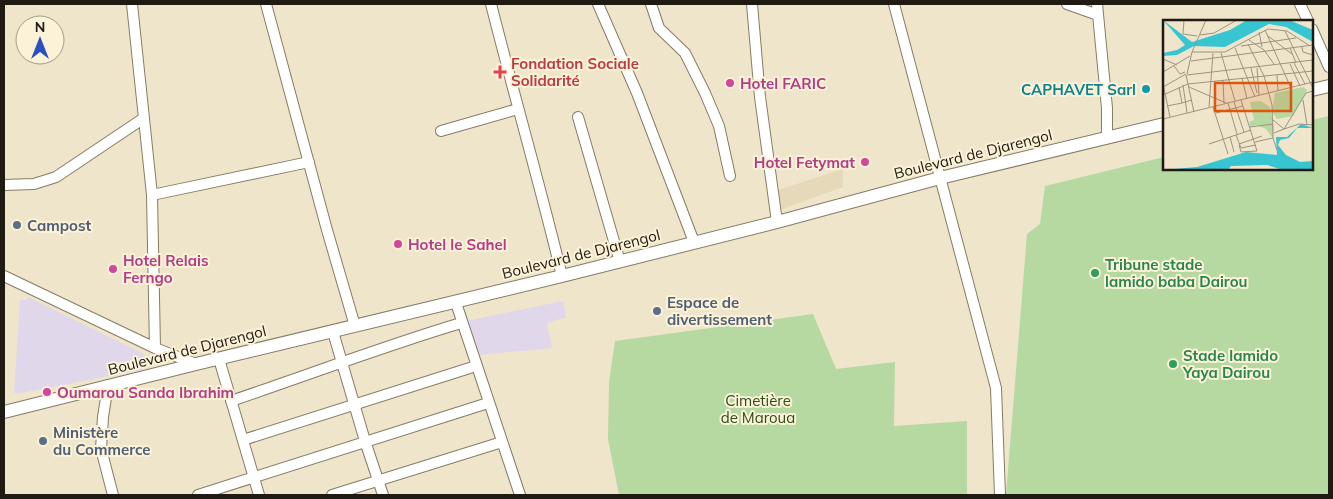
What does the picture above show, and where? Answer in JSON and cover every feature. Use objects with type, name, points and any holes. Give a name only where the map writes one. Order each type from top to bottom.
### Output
[{"type":"main road","points":[[1313,90],[1329,86]]},
{"type":"main road","name":"Boulevard de Djarengol","points":[[4,412],[219,358],[456,303],[777,222],[940,178],[1163,124]]},
{"type":"street","points":[[132,4],[152,195],[155,348]]},
{"type":"street","points":[[266,4],[355,326]]},
{"type":"street","points":[[491,4],[518,109],[542,191],[562,276]]},
{"type":"street","points":[[598,4],[637,93],[694,242]]},
{"type":"street","points":[[651,4],[659,28],[684,53],[705,93],[719,126],[730,176]]},
{"type":"street","points":[[752,4],[760,97],[777,222]]},
{"type":"street","points":[[894,4],[996,388],[1000,495]]},
{"type":"street","points":[[1067,4],[1098,15]]},
{"type":"street","points":[[1096,4],[1107,108],[1107,137]]},
{"type":"street","points":[[1300,4],[1308,20]]},
{"type":"street","points":[[1313,31],[1329,67]]},
{"type":"street","points":[[441,131],[518,109]]},
{"type":"street","points":[[578,117],[620,262]]},
{"type":"street","points":[[4,185],[34,184],[56,177],[144,118]]},
{"type":"street","points":[[152,195],[309,162]]},
{"type":"street","points":[[4,276],[155,348],[196,364]]},
{"type":"street","points":[[456,303],[461,323],[520,495]]},
{"type":"street","points":[[231,401],[399,342],[461,323]]},
{"type":"street","points":[[333,332],[383,495]]},
{"type":"street","points":[[219,358],[259,495]]},
{"type":"street","points":[[243,440],[476,366]]},
{"type":"street","points":[[108,386],[103,417],[101,449],[113,495]]},
{"type":"street","points":[[198,495],[488,403]]},
{"type":"street","points":[[332,495],[502,442]]},
{"type":"shaded area","points":[[843,169],[843,187],[780,210],[775,191]]},
{"type":"shaded area","points":[[28,297],[144,354],[142,370],[14,393],[20,300],[26,300]]},
{"type":"shaded area","points":[[563,301],[566,317],[547,323],[552,348],[478,355],[466,321]]},
{"type":"green space","name":"Stade lamido Yaya Dairou","points":[[1329,116],[1329,495],[1006,495],[1027,234],[1040,224],[1045,186],[1163,157],[1163,170],[1313,170],[1313,120]]},
{"type":"green space","name":"Cimetière de Maroua","points":[[813,314],[836,369],[895,362],[894,426],[967,421],[967,495],[619,495],[608,439],[609,382],[615,341]]},
{"type":"place","name":"Fondation Sociale Solidarité","points":[[500,72]]},
{"type":"place","name":"Hotel FARIC","points":[[730,83]]},
{"type":"place","name":"CAPHAVET Sarl","points":[[1146,89]]},
{"type":"place","name":"Hotel Fetymat","points":[[865,162]]},
{"type":"place","name":"Campost","points":[[17,225]]},
{"type":"place","name":"Hotel le Sahel","points":[[398,244]]},
{"type":"place","name":"Hotel Relais Ferngo","points":[[113,269]]},
{"type":"place","name":"Tribune stade lamido baba Dairou","points":[[1095,273]]},
{"type":"place","name":"Espace de divertissement","points":[[657,311]]},
{"type":"place","name":"Stade lamido Yaya Dairou","points":[[1173,364]]},
{"type":"place","name":"Oumarou Sanda Ibrahim","points":[[47,392]]},
{"type":"place","name":"Ministère du Commerce","points":[[43,441]]}]
